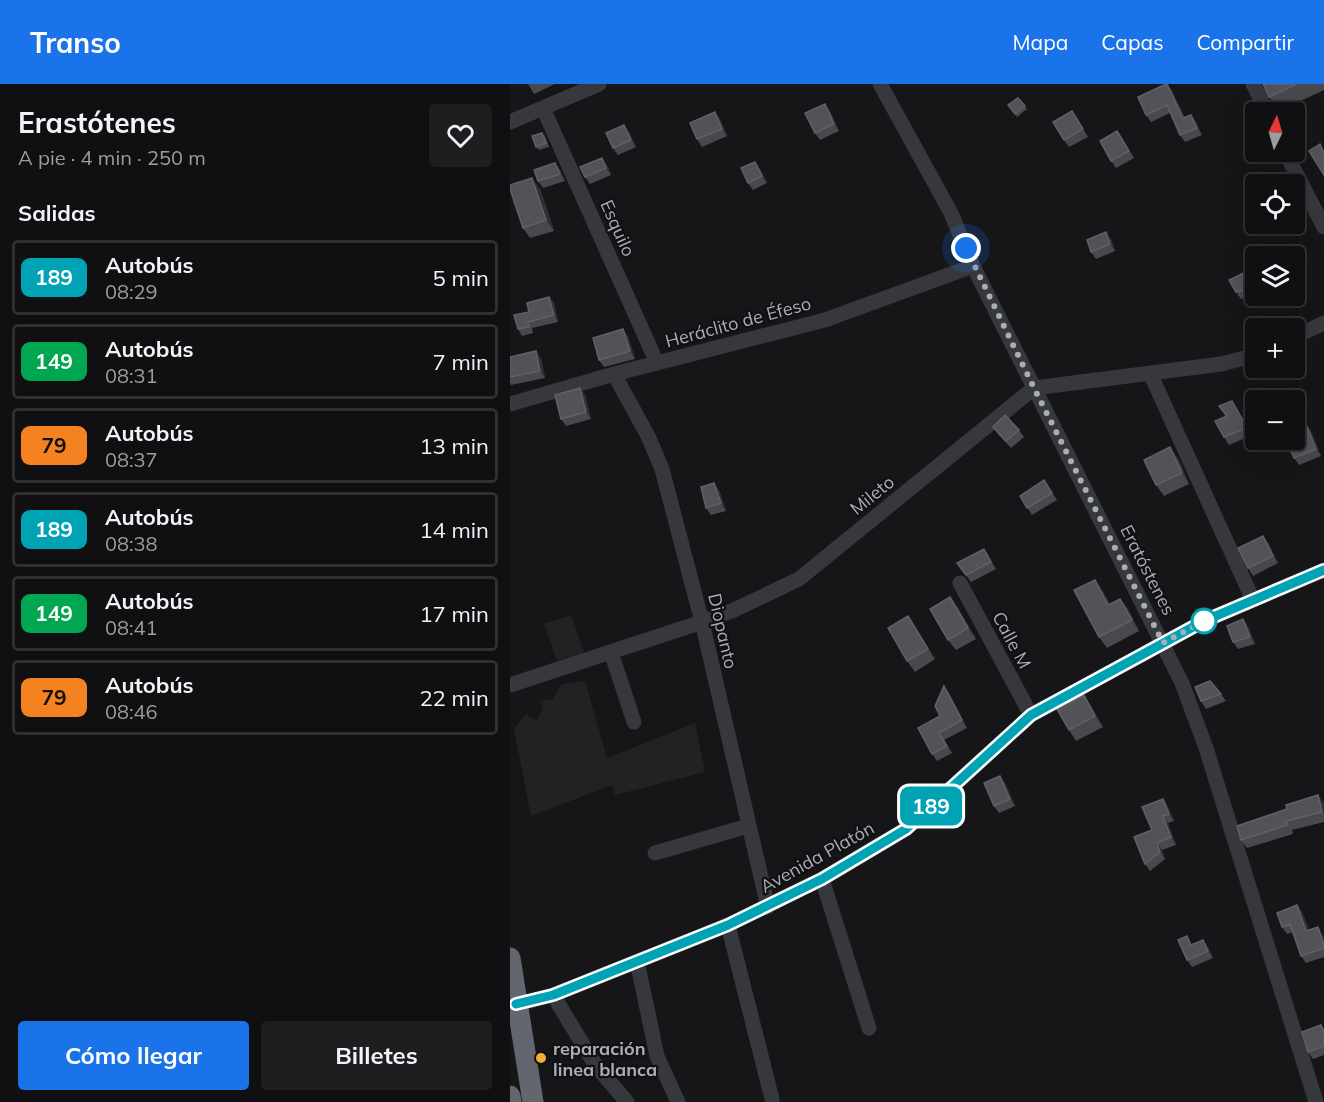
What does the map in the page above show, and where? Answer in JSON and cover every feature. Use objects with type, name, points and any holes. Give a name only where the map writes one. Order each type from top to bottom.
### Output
[{"type":"highway","points":[[510,958],[513,1005],[533,1102]]},
{"type":"highway","points":[[510,1096],[511,1102]]},
{"type":"street","points":[[510,122],[598,84]]},
{"type":"street","name":"Eratóstenes","points":[[880,84],[951,213],[973,266],[1182,683],[1206,747],[1316,1102]]},
{"type":"street","points":[[1253,84],[1262,102]]},
{"type":"street","name":"Esquilo","points":[[543,108],[657,363]]},
{"type":"street","points":[[1291,162],[1324,227]]},
{"type":"street","name":"Heráclito de Éfeso","points":[[510,404],[614,374],[825,320],[973,266]]},
{"type":"street","points":[[1305,332],[1324,323]]},
{"type":"street","points":[[1034,388],[1221,363],[1245,358]]},
{"type":"street","points":[[1149,373],[1253,600]]},
{"type":"street","name":"Diopanto","points":[[614,374],[648,436],[662,469],[702,622],[768,907]]},
{"type":"street","name":"Mileto","points":[[510,685],[702,622],[734,610],[800,579],[1034,388]]},
{"type":"street","name":"Avenida Platón","points":[[513,1005],[553,995],[728,925],[822,879],[906,829],[1031,715],[1204,621],[1324,570]]},
{"type":"street","name":"Calle M","points":[[960,583],[1031,715]]},
{"type":"street","points":[[611,652],[634,722]]},
{"type":"street","points":[[655,852],[748,826]]},
{"type":"street","points":[[822,879],[869,1028]]},
{"type":"street","points":[[728,925],[772,1099]]},
{"type":"street","points":[[637,961],[657,1056],[678,1102]]},
{"type":"street","points":[[553,995],[596,1066],[627,1102]]},
{"type":"shaded area","points":[[571,615],[584,652],[557,661],[544,624]]},
{"type":"shaded area","points":[[585,681],[607,758],[695,723],[705,772],[615,795],[612,785],[531,816],[514,729],[526,714],[536,720],[543,710],[540,701],[553,699],[562,684]]},
{"type":"building","points":[[1167,84],[1183,118],[1191,115],[1197,128],[1180,135],[1167,105],[1146,115],[1138,97]]},
{"type":"building","points":[[1263,84],[1297,84],[1269,97]]},
{"type":"building","points":[[1018,98],[1025,106],[1015,114],[1008,105]]},
{"type":"building","points":[[825,104],[834,124],[815,133],[805,113]]},
{"type":"building","points":[[1072,111],[1083,129],[1064,140],[1053,122]]},
{"type":"building","points":[[715,112],[722,129],[697,139],[690,123]]},
{"type":"building","points":[[624,125],[631,140],[613,148],[606,133]]},
{"type":"building","points":[[1117,131],[1129,151],[1111,161],[1100,141]]},
{"type":"building","points":[[542,133],[546,143],[536,147],[532,136]]},
{"type":"building","points":[[1320,144],[1324,153],[1324,175],[1309,151]]},
{"type":"building","points":[[602,158],[606,168],[585,177],[580,167]]},
{"type":"building","points":[[755,162],[762,176],[748,183],[741,168]]},
{"type":"building","points":[[555,163],[560,174],[538,181],[534,170]]},
{"type":"building","points":[[532,178],[546,220],[523,228],[510,185]]},
{"type":"building","points":[[1106,232],[1110,244],[1091,252],[1087,240]]},
{"type":"building","points":[[1245,272],[1245,289],[1236,292],[1229,280]]},
{"type":"building","points":[[549,297],[554,315],[528,322],[529,327],[518,329],[514,315],[529,312],[527,303]]},
{"type":"building","points":[[623,329],[630,351],[599,360],[593,338]]},
{"type":"building","points":[[536,351],[540,371],[510,377],[510,357]]},
{"type":"building","points":[[580,388],[586,412],[561,419],[555,395]]},
{"type":"building","points":[[1232,401],[1245,424],[1245,429],[1224,437],[1215,421],[1227,416],[1219,406]]},
{"type":"building","points":[[1005,415],[1019,430],[1006,441],[993,427]]},
{"type":"building","points":[[1305,424],[1316,449],[1294,458],[1290,450],[1305,450]]},
{"type":"building","points":[[1170,447],[1182,473],[1156,485],[1144,460]]},
{"type":"building","points":[[1044,480],[1052,493],[1027,508],[1020,496]]},
{"type":"building","points":[[714,483],[721,503],[706,508],[701,487]]},
{"type":"building","points":[[1263,536],[1273,556],[1248,568],[1238,548]]},
{"type":"building","points":[[984,549],[991,562],[966,575],[957,563]]},
{"type":"building","points":[[1095,580],[1108,605],[1120,599],[1132,620],[1099,637],[1074,590]]},
{"type":"building","points":[[950,597],[968,628],[948,640],[930,609]]},
{"type":"building","points":[[908,616],[928,649],[907,661],[888,628]]},
{"type":"building","points":[[1243,619],[1250,637],[1233,642],[1227,626]]},
{"type":"building","points":[[1210,681],[1221,694],[1201,701],[1195,687]]},
{"type":"building","points":[[944,686],[962,720],[939,733],[947,746],[932,754],[918,728],[940,716],[935,706]]},
{"type":"building","points":[[1084,695],[1095,716],[1069,730],[1057,709]]},
{"type":"building","points":[[1000,776],[1010,799],[994,806],[984,783]]},
{"type":"building","points":[[1318,795],[1322,812],[1286,821],[1287,825],[1241,840],[1237,826],[1287,809],[1286,805]]},
{"type":"building","points":[[1163,799],[1169,814],[1163,816],[1171,837],[1157,843],[1160,852],[1145,864],[1134,837],[1152,830],[1142,807]]},
{"type":"building","points":[[1297,905],[1306,931],[1318,927],[1324,945],[1324,948],[1301,956],[1290,924],[1282,927],[1277,913]]},
{"type":"building","points":[[1187,936],[1191,945],[1203,940],[1208,951],[1187,960],[1178,940]]},
{"type":"building","points":[[1321,1025],[1324,1033],[1324,1046],[1308,1052],[1302,1032]]},
{"type":"bus line","name":"189","points":[[516,1004],[553,995],[728,925],[822,879],[906,829],[1031,715],[1204,621],[1324,570]]},
{"type":"place","name":"reparación linea blanca","points":[[541,1058]]},
{"type":"route","points":[[966,248],[1163,643],[1204,621]]}]
